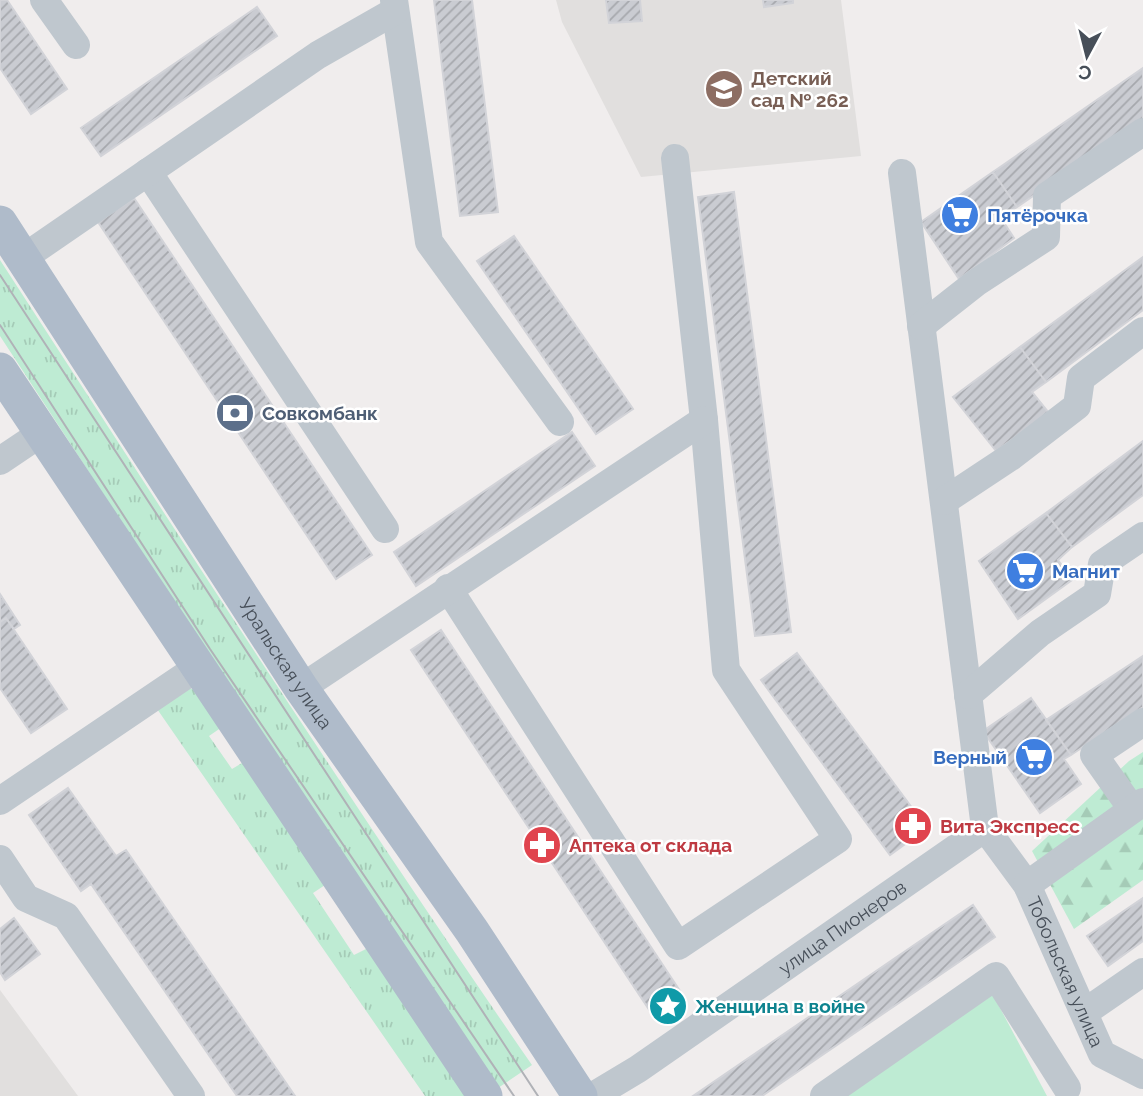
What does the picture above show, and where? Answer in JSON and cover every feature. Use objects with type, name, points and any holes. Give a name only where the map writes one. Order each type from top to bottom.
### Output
[{"type":"main road","name":"Уральская улица","points":[[0,223],[301,688],[472,931],[580,1096]]},
{"type":"main road","points":[[0,370],[485,1096]]},
{"type":"street","points":[[44,0],[76,45]]},
{"type":"street","points":[[23,258],[318,55],[394,6],[429,243],[561,422]]},
{"type":"street","points":[[921,326],[977,282],[1046,236],[1046,196],[1143,132]]},
{"type":"street","points":[[448,588],[678,946],[838,839],[726,670],[704,420],[675,158]]},
{"type":"street","points":[[148,172],[385,529]]},
{"type":"street","points":[[902,173],[985,828]]},
{"type":"street","points":[[944,501],[1012,456],[1077,406],[1081,378],[1143,331]]},
{"type":"street","points":[[301,688],[704,420]]},
{"type":"street","points":[[0,460],[43,432]]},
{"type":"street","points":[[968,695],[1040,633],[1097,594],[1102,564],[1143,536]]},
{"type":"street","points":[[0,801],[198,667]]},
{"type":"street","points":[[1027,885],[1138,806],[1094,755],[1143,722]]},
{"type":"street","name":"Тобольская улица","points":[[985,828],[1027,885],[1102,1054],[1143,1075]]},
{"type":"street","name":"улица Пионеров","points":[[593,1096],[638,1069],[985,828]]},
{"type":"street","points":[[0,859],[26,898],[66,916],[191,1096]]},
{"type":"street","points":[[1084,1012],[1143,972]]},
{"type":"street","points":[[824,1096],[996,976],[1067,1088]]},
{"type":"shaded area","name":"Детский сад № 262","points":[[556,0],[841,0],[861,156],[641,177],[562,22]]},
{"type":"shaded area","points":[[0,990],[78,1096],[0,1096]]},
{"type":"green space","points":[[0,260],[329,765],[532,1065],[498,1088],[425,986],[0,336]]},
{"type":"green space","points":[[183,688],[195,689],[225,725],[209,736],[232,769],[247,760],[328,883],[313,893],[354,955],[370,947],[473,1096],[425,1096],[155,706]]},
{"type":"green space","points":[[1143,752],[1143,880],[1074,929],[1032,851],[1129,761]]},
{"type":"green space","points":[[992,993],[1047,1096],[841,1096]]},
{"type":"building","points":[[0,0],[7,0],[67,89],[31,114],[0,68]]},
{"type":"building","points":[[434,0],[472,0],[498,212],[460,216]]},
{"type":"building","points":[[606,0],[640,0],[642,21],[609,23]]},
{"type":"building","points":[[763,0],[793,0],[793,3],[764,7]]},
{"type":"building","points":[[257,7],[277,36],[101,156],[81,128]]},
{"type":"building","points":[[1143,68],[1143,120],[1017,207],[993,172]]},
{"type":"building","points":[[993,172],[1017,207],[1001,218],[1014,238],[959,279],[921,222]]},
{"type":"building","points":[[734,192],[791,632],[755,636],[698,197]]},
{"type":"building","points":[[134,198],[372,555],[336,579],[98,222]]},
{"type":"building","points":[[514,236],[633,409],[596,434],[477,261]]},
{"type":"building","points":[[1143,257],[1143,310],[1046,382],[1020,347]]},
{"type":"building","points":[[1020,347],[1046,382],[1032,392],[1049,413],[996,451],[953,397]]},
{"type":"building","points":[[572,432],[595,466],[416,586],[394,552]]},
{"type":"building","points":[[1143,441],[1143,495],[1072,547],[1046,513]]},
{"type":"building","name":"Магнит","points":[[1046,513],[1072,547],[1058,560],[1072,580],[1018,619],[979,561]]},
{"type":"building","points":[[0,594],[20,625],[14,629],[6,618],[0,622]]},
{"type":"building","points":[[6,618],[67,709],[31,733],[0,688],[0,622]]},
{"type":"building","points":[[441,630],[682,994],[652,1014],[411,650]]},
{"type":"building","points":[[797,653],[927,828],[890,855],[761,680]]},
{"type":"building","points":[[1143,656],[1143,707],[1071,755],[1046,720]]},
{"type":"building","name":"Верный","points":[[1031,698],[1071,755],[1064,759],[1081,784],[1040,813],[983,731]]},
{"type":"building","points":[[68,788],[116,856],[126,850],[295,1096],[237,1096],[91,884],[81,891],[29,815]]},
{"type":"building","points":[[1143,898],[1143,941],[1108,966],[1087,936]]},
{"type":"building","points":[[973,905],[995,937],[959,962],[762,1096],[693,1096]]},
{"type":"building","points":[[14,918],[40,954],[5,980],[0,972],[0,929]]},
{"type":"tram line","points":[[0,275],[538,1096]]},
{"type":"tram line","points":[[0,325],[210,649],[514,1096]]},
{"type":"place","name":"Детский сад № 262","points":[[724,89]]},
{"type":"place","name":"Пятёрочка","points":[[960,215]]},
{"type":"place","name":"Совкомбанк","points":[[235,413]]},
{"type":"place","name":"Магнит","points":[[1025,571]]},
{"type":"place","name":"Верный","points":[[1034,757]]},
{"type":"place","name":"Вита Экспресс","points":[[913,826]]},
{"type":"place","name":"Аптека от склада","points":[[542,845]]},
{"type":"place","name":"Женщина в войне","points":[[668,1006]]}]
